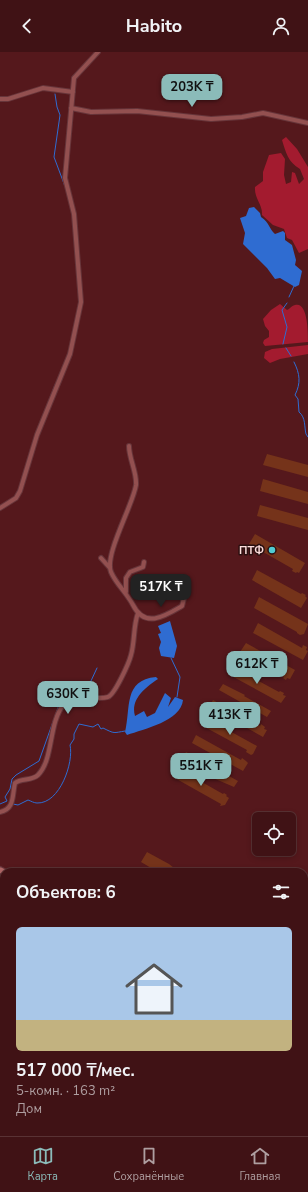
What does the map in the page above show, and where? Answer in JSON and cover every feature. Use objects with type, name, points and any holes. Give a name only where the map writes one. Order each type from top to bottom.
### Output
[{"type":"street","points":[[0,508],[16,498],[20,491],[37,435],[70,354],[81,302],[74,214],[64,178],[76,74],[98,52]]},
{"type":"street","points":[[0,99],[8,99],[43,88],[73,92]]},
{"type":"street","points":[[71,108],[91,112],[138,111],[211,119],[242,117],[263,113],[308,124]]},
{"type":"street","points":[[110,568],[120,529],[135,486],[129,446]]},
{"type":"street","points":[[101,558],[110,568],[112,574],[126,592],[138,613],[145,618],[159,618],[182,606],[184,598]]},
{"type":"street","points":[[126,592],[126,578],[130,572],[143,567],[144,562]]},
{"type":"street","points":[[0,812],[8,809],[12,804],[15,783],[35,778],[40,772],[46,758],[51,735],[65,704],[75,697],[105,698],[114,692],[131,657],[135,632],[134,628],[138,613]]},
{"type":"shaded area","points":[[286,137],[297,149],[308,167],[308,249],[299,253],[292,240],[287,238],[284,229],[273,225],[262,215],[255,191],[255,187],[263,181],[263,172],[269,155],[281,153],[285,159],[284,175],[286,184],[291,182],[292,172],[295,173],[299,184],[304,179],[300,169],[290,160],[286,153],[282,140]]},
{"type":"shaded area","points":[[280,304],[287,310],[295,305],[299,305],[303,308],[308,332],[308,342],[265,346],[263,343],[264,340],[269,337],[269,331],[265,326],[263,319],[271,310]]},
{"type":"shaded area","points":[[308,345],[308,354],[280,359],[270,363],[264,358],[265,352],[272,349]]},
{"type":"water","points":[[254,207],[275,234],[283,231],[285,233],[285,240],[292,245],[296,260],[295,265],[302,271],[299,285],[295,287],[280,278],[275,279],[267,268],[243,244],[245,233],[240,218],[246,216],[249,208]]},
{"type":"water","points":[[170,621],[177,646],[174,658],[161,656],[159,648],[161,642],[158,634],[161,633],[158,626]]},
{"type":"water","points":[[156,677],[158,679],[144,690],[137,699],[134,710],[135,716],[144,711],[147,717],[155,713],[165,693],[171,698],[168,707],[175,697],[183,700],[181,707],[169,719],[152,727],[127,735],[125,732],[130,697],[133,689],[138,683],[145,679]]},
{"type":"building","points":[[267,454],[308,465],[308,477],[263,465]]},
{"type":"building","points":[[263,479],[308,492],[308,504],[260,491]]},
{"type":"building","name":"ПТФ","points":[[260,505],[308,518],[308,530],[257,516]]},
{"type":"building","name":"ПТФ","points":[[255,534],[305,563],[299,573],[292,571],[293,569],[249,544]]},
{"type":"building","name":"ПТФ","points":[[257,570],[301,594],[306,595],[305,596],[307,598],[301,608],[252,580]]},
{"type":"building","points":[[259,597],[308,624],[304,634],[300,635],[254,608]]},
{"type":"building","points":[[258,623],[302,648],[303,645],[307,647],[306,650],[308,651],[303,660],[253,633]]},
{"type":"building","points":[[246,643],[295,670],[290,679],[287,678],[286,680],[283,678],[284,677],[240,652]]},
{"type":"building","points":[[233,667],[279,692],[284,693],[283,695],[286,696],[281,703],[228,674]]},
{"type":"building","points":[[223,684],[271,711],[267,717],[219,690]]},
{"type":"building","points":[[213,700],[260,726],[261,724],[265,727],[264,729],[267,730],[263,737],[209,707]]},
{"type":"building","points":[[206,718],[257,746],[253,754],[251,755],[246,752],[247,750],[201,725]]},
{"type":"building","points":[[196,735],[241,760],[242,758],[246,761],[248,763],[243,771],[192,743]]},
{"type":"building","points":[[186,752],[238,781],[234,787],[206,775],[182,760]]},
{"type":"building","points":[[177,768],[227,795],[226,796],[229,798],[225,805],[220,806],[221,804],[173,777]]},
{"type":"building","points":[[147,852],[174,868],[151,868],[141,862]]},
{"type":"waterway","points":[[55,94],[60,115],[54,157],[66,189]]},
{"type":"waterway","points":[[289,297],[294,286]]},
{"type":"waterway","points":[[283,344],[287,327],[282,310],[287,303]]},
{"type":"waterway","points":[[286,348],[291,356]]},
{"type":"waterway","points":[[294,362],[299,378],[295,395],[298,399],[299,412],[304,419],[306,434],[308,437]]},
{"type":"waterway","points":[[47,406],[55,385]]},
{"type":"waterway","points":[[171,658],[180,677],[177,697]]},
{"type":"waterway","points":[[0,804],[7,801],[5,797],[10,789],[12,779],[39,761],[59,705],[68,694],[81,693],[90,683],[97,668]]},
{"type":"waterway","points":[[13,804],[18,805],[28,800],[36,803],[45,801],[59,790],[64,781],[70,761],[70,745],[74,739],[74,734],[79,724],[93,727],[98,724],[101,729],[103,728],[114,732],[125,731]]},
{"type":"place","name":"ПТФ","points":[[272,550]]}]
